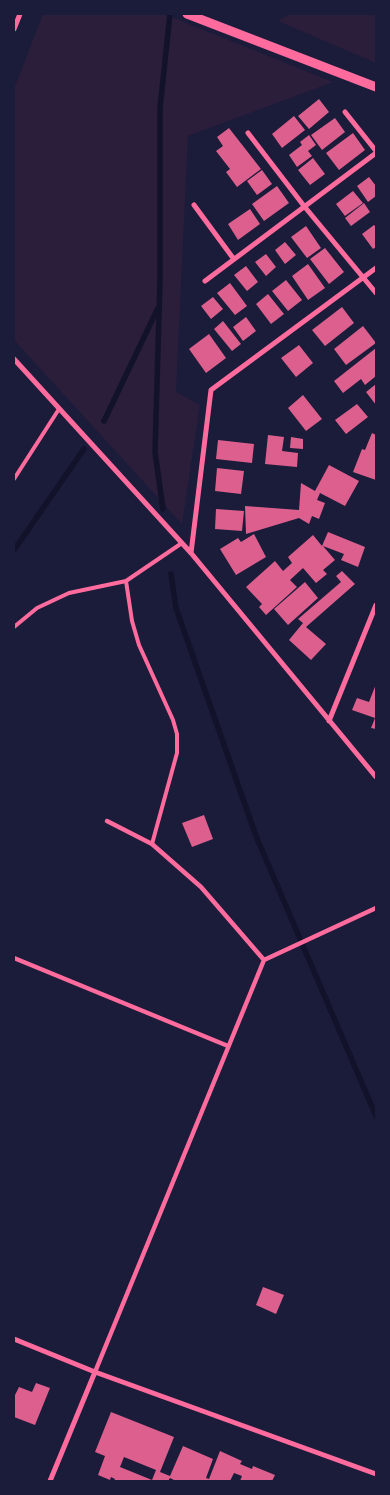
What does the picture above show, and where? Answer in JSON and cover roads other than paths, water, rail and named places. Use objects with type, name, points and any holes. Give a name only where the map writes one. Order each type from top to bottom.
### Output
[{"type":"street","points":[[14,30],[20,14]]},
{"type":"street","points":[[190,15],[376,87]]},
{"type":"street","points":[[205,281],[376,152],[345,112]]},
{"type":"street","points":[[248,133],[304,206],[376,293]]},
{"type":"street","points":[[194,205],[233,258]]},
{"type":"street","points":[[191,553],[211,390],[376,268]]},
{"type":"street","points":[[14,359],[191,553],[376,777]]},
{"type":"street","points":[[330,721],[376,605]]},
{"type":"street","points":[[107,820],[152,844],[201,887],[264,960]]},
{"type":"street","points":[[50,1481],[264,960],[376,908]]},
{"type":"street","points":[[14,958],[228,1046]]},
{"type":"street","points":[[14,1339],[95,1372],[376,1474]]},
{"type":"lane","points":[[14,479],[59,408]]},
{"type":"lane","points":[[14,627],[37,608],[69,593],[126,580],[182,543]]},
{"type":"lane","points":[[126,580],[132,621],[139,645],[174,720],[177,734],[177,753],[152,844]]},
{"type":"waterway","points":[[163,509],[155,452],[160,281],[160,108],[170,14]]},
{"type":"waterway","points":[[104,421],[158,308]]},
{"type":"waterway","points":[[14,550],[84,449]]},
{"type":"waterway","points":[[171,574],[176,608],[256,836],[376,1116]]}]
